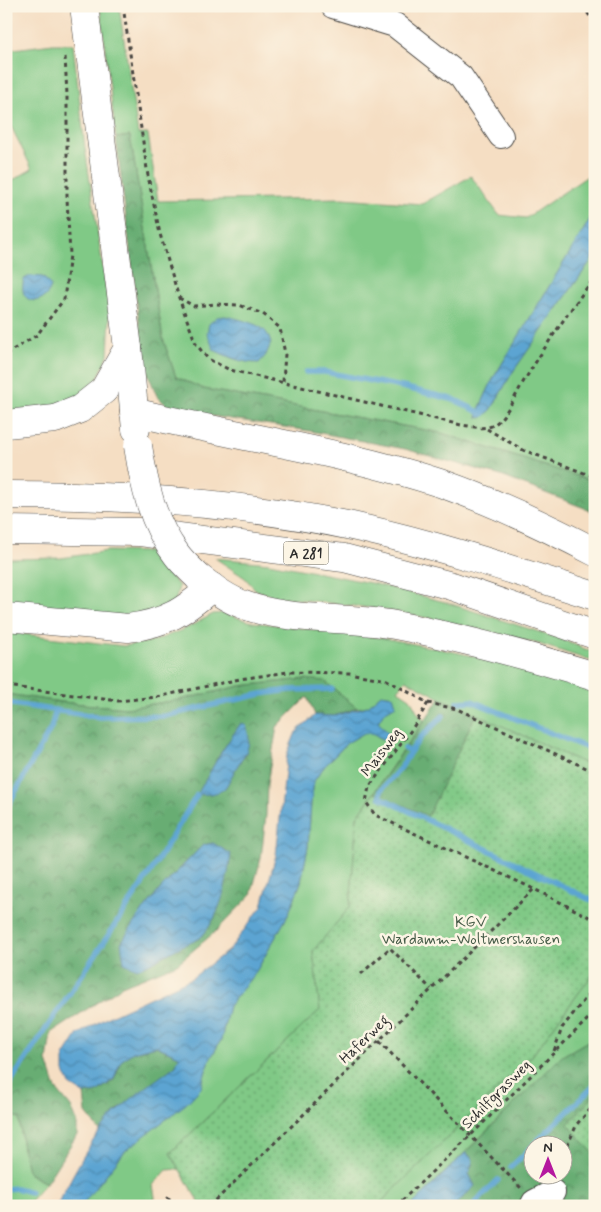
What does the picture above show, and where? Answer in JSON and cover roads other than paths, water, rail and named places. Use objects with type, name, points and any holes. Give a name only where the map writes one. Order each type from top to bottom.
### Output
[{"type":"highway","points":[[84,6],[144,483],[161,530],[177,556],[205,582],[245,606],[275,613],[394,625],[527,655],[595,676]]},
{"type":"highway","points":[[6,424],[55,419],[80,409],[104,390],[128,348]]},
{"type":"highway","points":[[134,412],[173,422],[334,454],[443,484],[541,524],[595,552]]},
{"type":"highway","name":"A 281","points":[[6,495],[115,497],[249,508],[352,526],[464,554],[595,596]]},
{"type":"highway","name":"A 281","points":[[6,530],[140,532],[344,558],[452,586],[595,635]]},
{"type":"highway","points":[[6,617],[128,628],[148,626],[169,618],[197,600],[205,582]]},
{"type":"lane","points":[[333,6],[394,25],[447,65],[461,77],[501,136]]},
{"type":"water","points":[[595,211],[595,255],[512,373],[491,410],[482,418],[477,417],[494,377]]},
{"type":"water","points":[[30,276],[43,277],[51,286],[49,292],[39,300],[28,299],[24,295],[24,279]]},
{"type":"water","points":[[225,316],[251,323],[266,332],[271,343],[266,355],[259,363],[236,359],[214,350],[207,333],[209,324],[217,317]]},
{"type":"water","points":[[381,694],[393,696],[396,705],[384,712],[378,722],[390,735],[391,741],[387,742],[374,734],[364,733],[347,743],[324,767],[314,781],[308,847],[301,882],[288,915],[257,970],[229,1006],[221,1040],[208,1063],[201,1088],[186,1104],[126,1150],[81,1206],[56,1206],[84,1155],[109,1120],[139,1092],[176,1065],[179,1056],[156,1046],[133,1052],[121,1061],[114,1079],[97,1092],[84,1094],[70,1085],[64,1072],[64,1056],[78,1034],[108,1017],[192,978],[229,950],[262,906],[276,855],[287,754],[296,732],[315,715],[334,716],[368,706]]},
{"type":"water","points":[[241,723],[246,725],[248,733],[247,750],[227,785],[218,792],[197,795],[220,754]]},
{"type":"water","points":[[213,843],[231,854],[228,875],[219,908],[209,927],[198,939],[143,967],[137,969],[124,963],[121,943],[137,918],[162,887],[203,845]]},
{"type":"water","points":[[466,1152],[473,1160],[469,1174],[475,1186],[454,1206],[411,1206]]},
{"type":"waterway","points":[[306,372],[325,372],[402,387],[455,400],[484,413]]},
{"type":"waterway","points":[[6,703],[100,717],[165,716],[261,694],[290,690],[332,689]]},
{"type":"waterway","points":[[457,702],[472,701],[595,751]]},
{"type":"waterway","points":[[6,809],[51,728],[56,710]]},
{"type":"waterway","points":[[410,752],[421,737],[443,716]]},
{"type":"waterway","points":[[405,749],[410,752],[402,766],[381,790],[380,797],[595,902]]},
{"type":"waterway","points":[[6,1089],[155,865],[197,795]]},
{"type":"waterway","points":[[544,1134],[595,1085]]},
{"type":"waterway","points":[[511,1167],[524,1155]]},
{"type":"waterway","points":[[472,1206],[498,1180]]},
{"type":"waterway","points":[[6,1189],[16,1188],[31,1192]]},
{"type":"park label","name":"KGV Wardamm-Woltmershausen","points":[[471,930]]}]
